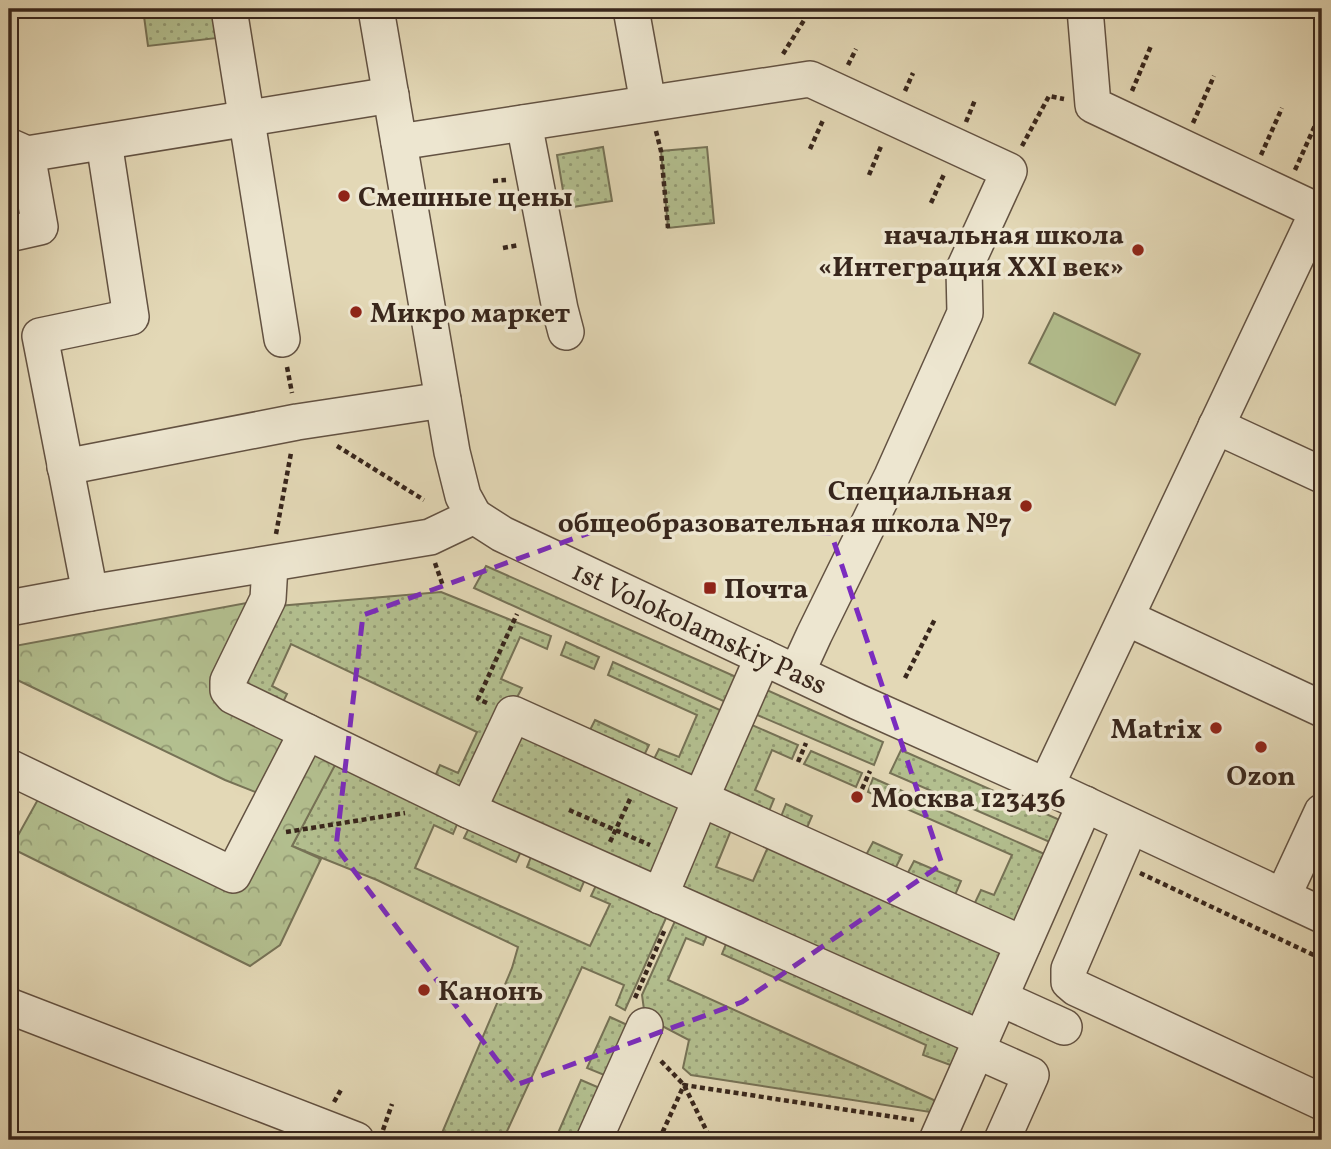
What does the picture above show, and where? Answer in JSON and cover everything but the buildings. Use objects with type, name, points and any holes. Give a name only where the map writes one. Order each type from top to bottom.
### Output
[{"type":"street","points":[[229,9],[282,339]]},
{"type":"street","points":[[9,608],[430,537],[474,516],[463,496],[454,463],[376,9]]},
{"type":"street","points":[[631,9],[648,103]]},
{"type":"street","points":[[1046,786],[1320,212],[1107,111],[1080,11]]},
{"type":"street","points":[[399,142],[810,79],[1009,171],[964,269],[965,313],[892,476],[797,672]]},
{"type":"street","points":[[9,234],[40,227],[18,150],[104,142],[391,95]]},
{"type":"street","points":[[524,123],[566,332]]},
{"type":"street","points":[[90,593],[40,335],[131,317],[104,142]]},
{"type":"street","points":[[65,467],[298,422],[443,400]]},
{"type":"street","points":[[1216,426],[1322,475]]},
{"type":"street","name":"1st Volokolamskiy Pass","points":[[474,516],[502,534],[858,702],[1322,915]]},
{"type":"street","points":[[270,565],[268,599],[228,681],[228,690],[233,696],[463,807],[668,899],[979,1045],[1031,1075],[1002,1140]]},
{"type":"street","points":[[1127,618],[1322,709]]},
{"type":"street","points":[[668,899],[676,857],[763,657]]},
{"type":"street","points":[[463,807],[513,715],[1023,944]]},
{"type":"street","points":[[9,767],[233,875],[307,732]]},
{"type":"street","points":[[941,1133],[1085,804]]},
{"type":"street","points":[[1283,896],[1322,812]]},
{"type":"street","points":[[1130,827],[1069,969],[1069,982],[1076,988],[1322,1102]]},
{"type":"street","points":[[1000,998],[1063,1027]]},
{"type":"street","points":[[9,1006],[356,1140]]},
{"type":"street","points":[[594,1140],[639,1016]]},
{"type":"path","points":[[783,83],[783,55],[811,9]]},
{"type":"path","points":[[1009,171],[1049,96],[1107,111],[1151,47]]},
{"type":"path","points":[[1182,147],[1214,76]]},
{"type":"path","points":[[648,103],[661,151],[668,228]]},
{"type":"path","points":[[1251,179],[1282,108]]},
{"type":"path","points":[[1284,195],[1322,110]]},
{"type":"path","points":[[270,565],[298,422],[282,339]]},
{"type":"path","points":[[298,422],[424,499]]},
{"type":"path","points":[[1319,517],[1322,510]]},
{"type":"path","points":[[435,562],[443,586]]},
{"type":"path","points":[[513,715],[478,699],[517,614]]},
{"type":"path","points":[[905,678],[934,619]]},
{"type":"path","points":[[798,762],[806,743]]},
{"type":"path","points":[[862,789],[870,771]]},
{"type":"path","points":[[597,868],[642,772]]},
{"type":"path","points":[[252,838],[463,807]]},
{"type":"path","points":[[569,810],[676,857]]},
{"type":"path","points":[[1115,861],[1322,959]]},
{"type":"path","points":[[668,899],[639,1016],[663,1065],[684,1085],[711,1140]]},
{"type":"path","points":[[684,1085],[941,1133]]},
{"type":"path","points":[[659,1140],[684,1085]]},
{"type":"path","points":[[380,1140],[392,1104]]},
{"type":"highlighted area","points":[[611,525],[831,533],[942,864],[742,1002],[516,1085],[336,847],[363,615]]},
{"type":"green space","points":[[143,9],[221,9],[226,37],[148,46]]},
{"type":"green space","points":[[603,147],[612,201],[566,208],[557,155]]},
{"type":"green space","points":[[707,147],[714,223],[668,228],[661,151]]},
{"type":"green space","points":[[1054,313],[1140,354],[1115,405],[1029,363]]},
{"type":"green space","points":[[486,566],[743,680],[730,704],[474,588]]},
{"type":"green space","points":[[441,592],[551,636],[547,649],[520,637],[501,679],[522,688],[467,792],[431,785],[440,765],[458,773],[477,732],[291,644],[272,686],[287,694],[279,710],[237,687],[278,606]]},
{"type":"green space","points":[[268,599],[228,680],[343,750],[292,846],[321,859],[280,945],[250,966],[11,848],[46,785],[234,875],[273,799],[225,780],[9,676],[9,647]]},
{"type":"green space","points":[[566,642],[599,657],[594,669],[561,655]]},
{"type":"green space","points":[[613,662],[731,715],[699,780],[649,769],[659,749],[679,757],[697,715],[608,675]]},
{"type":"green space","points":[[760,687],[883,742],[874,765],[748,711]]},
{"type":"green space","points":[[595,720],[649,745],[640,764],[585,740]]},
{"type":"green space","points":[[745,722],[798,745],[792,759],[772,750],[755,790],[774,799],[765,821],[726,805],[718,782]]},
{"type":"green space","points":[[516,732],[682,798],[659,881],[490,815],[483,793]]},
{"type":"green space","points":[[901,750],[1062,821],[1052,843],[890,773]]},
{"type":"green space","points":[[811,751],[862,773],[856,787],[804,764]]},
{"type":"green space","points":[[337,763],[461,815],[453,834],[434,825],[415,868],[590,946],[610,904],[591,896],[600,877],[670,909],[625,1010],[616,1005],[624,985],[582,967],[503,1140],[439,1140],[512,968],[518,947],[377,880],[292,846]]},
{"type":"green space","points":[[873,778],[1049,856],[1012,928],[971,911],[981,890],[994,895],[1012,855],[868,792]]},
{"type":"green space","points":[[786,804],[812,816],[806,830],[777,827]]},
{"type":"green space","points":[[473,820],[525,843],[516,862],[464,838]]},
{"type":"green space","points":[[702,821],[734,823],[716,867],[753,881],[771,840],[1005,952],[973,1021],[676,888]]},
{"type":"green space","points":[[873,842],[902,855],[892,875],[865,857]]},
{"type":"green space","points":[[535,847],[589,870],[580,891],[527,867]]},
{"type":"green space","points":[[914,861],[961,881],[952,902],[903,882]]},
{"type":"green space","points":[[679,912],[711,926],[703,945],[686,938],[668,980],[936,1101],[930,1112],[691,1075],[683,1068],[689,1040],[645,1017],[642,995]]},
{"type":"green space","points":[[730,934],[962,1047],[953,1066],[923,1055],[926,1045],[722,954]]},
{"type":"green space","points":[[610,1017],[636,1029],[614,1079],[587,1068]]},
{"type":"green space","points":[[581,1080],[609,1092],[587,1140],[575,1140],[558,1133]]},
{"type":"place","name":"Смешные цены","points":[[344,196]]},
{"type":"place","name":"начальная школа «Интеграция XXI век»","points":[[1138,250]]},
{"type":"place","name":"Микро маркет","points":[[356,312]]},
{"type":"place","name":"Специальная общеобразовательная школа №7","points":[[1026,506]]},
{"type":"place","name":"Почта","points":[[710,588]]},
{"type":"place","name":"Matrix","points":[[1216,728]]},
{"type":"place","name":"Ozon","points":[[1261,747]]},
{"type":"place","name":"Москва 123436","points":[[857,797]]},
{"type":"place","name":"Канонъ","points":[[424,990]]}]
